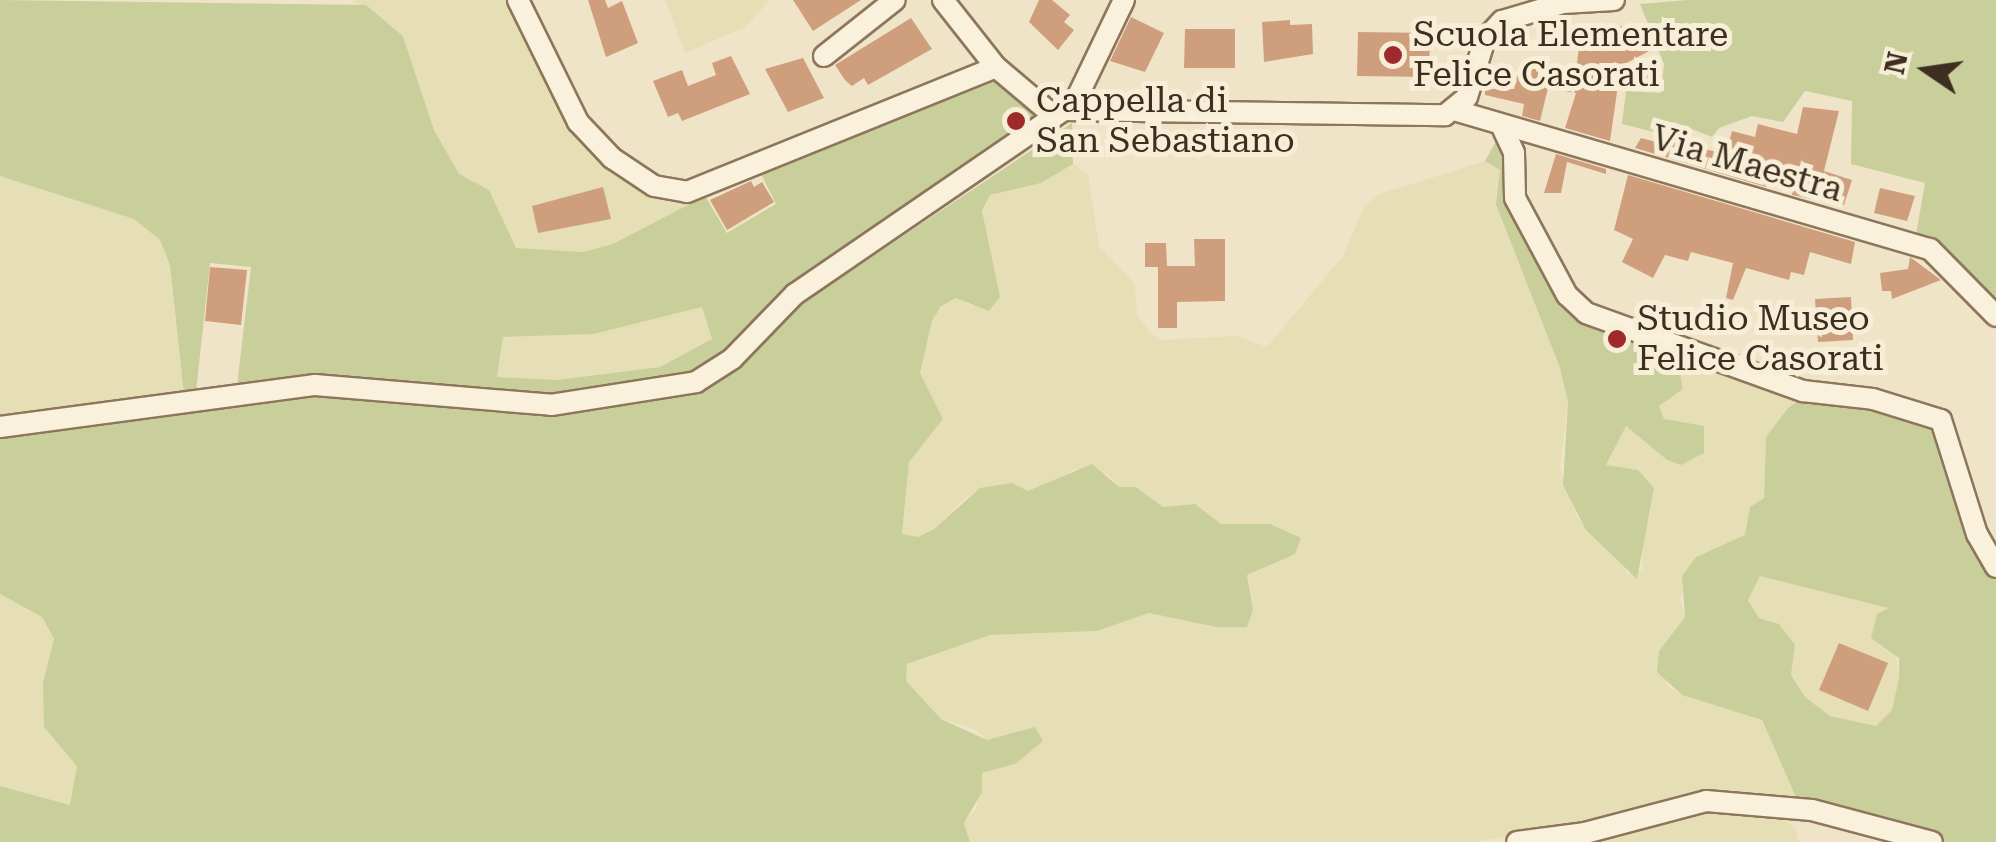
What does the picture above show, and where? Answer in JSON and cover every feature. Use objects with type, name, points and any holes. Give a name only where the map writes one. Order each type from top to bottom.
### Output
[{"type":"street","points":[[518,0],[578,122],[612,158],[654,186],[687,192],[996,67]]},
{"type":"street","points":[[824,56],[894,0]]},
{"type":"street","points":[[943,0],[996,67],[1054,109],[1457,111],[1484,39],[1502,20],[1563,3],[1614,0]]},
{"type":"street","points":[[0,427],[316,385],[551,404],[696,382],[732,359],[795,294],[1054,109],[1124,0]]},
{"type":"street","name":"Via Maestra","points":[[1457,111],[1502,129],[1930,249],[1996,316]]},
{"type":"street","points":[[1502,129],[1514,153],[1514,198],[1567,294],[1597,318],[1680,344],[1803,391],[1872,398],[1941,420],[1977,534],[1996,567]]},
{"type":"street","points":[[1517,842],[1585,833],[1706,801],[1812,810],[1932,842]]},
{"type":"shaded area","points":[[352,0],[514,0],[609,161],[705,196],[613,244],[583,252],[516,248],[489,190],[459,174],[434,130],[403,35]]},
{"type":"shaded area","points":[[665,0],[770,0],[745,27],[685,53]]},
{"type":"shaded area","points":[[1485,161],[1500,170],[1497,204],[1560,368],[1568,402],[1560,468],[1577,517],[1626,564],[1627,574],[1643,569],[1641,534],[1651,512],[1638,470],[1606,466],[1626,426],[1667,460],[1659,405],[1683,389],[1679,369],[1686,355],[1809,394],[1766,437],[1764,498],[1750,507],[1745,536],[1696,557],[1680,598],[1685,617],[1659,651],[1667,685],[1682,695],[1762,720],[1799,804],[1647,812],[1475,842],[970,842],[964,823],[976,809],[982,773],[1015,764],[974,729],[941,719],[905,681],[907,664],[990,635],[1097,631],[1149,613],[1216,627],[1253,610],[1247,575],[1294,554],[1270,524],[1221,524],[1195,504],[1163,507],[1136,487],[1119,487],[1107,474],[1075,469],[1044,487],[1027,491],[1012,483],[966,497],[934,529],[918,537],[902,534],[909,462],[943,419],[920,373],[932,321],[941,306],[956,298],[972,306],[988,246],[982,212],[990,195],[1041,183],[1073,164],[1088,174],[1099,246],[1135,284],[1137,315],[1150,332],[1160,340],[1236,336],[1267,347],[1342,257],[1365,206],[1380,194]]},
{"type":"shaded area","points":[[0,176],[134,219],[160,240],[170,265],[184,395],[0,421]]},
{"type":"shaded area","points":[[702,307],[712,339],[660,367],[557,380],[497,377],[503,337],[594,334]]},
{"type":"shaded area","points":[[1759,575],[1891,608],[1899,678],[1892,710],[1876,726],[1830,716],[1805,697],[1791,675],[1779,624],[1759,618],[1748,599]]},
{"type":"shaded area","points":[[0,594],[42,617],[54,640],[43,682],[77,765],[71,805],[0,786]]},
{"type":"shaded area","points":[[1707,811],[1783,819],[1796,829],[1799,842],[1584,842]]},
{"type":"green space","points":[[0,0],[366,5],[403,36],[434,130],[459,174],[489,190],[516,248],[583,252],[613,244],[705,196],[727,233],[776,204],[758,168],[992,70],[1047,116],[695,379],[549,402],[237,385],[251,267],[210,263],[196,392],[184,395],[170,265],[160,240],[134,219],[0,176]],"holes":[[[702,307],[712,339],[660,367],[557,380],[497,377],[503,337],[594,334]]]},
{"type":"green space","points":[[1687,0],[1996,0],[1996,310],[1915,240],[1925,183],[1851,164],[1852,101],[1805,91],[1783,122],[1752,116],[1719,128],[1712,137],[1674,122],[1654,132],[1622,124],[1626,91],[1661,93],[1664,64],[1640,4]]},
{"type":"green space","points":[[1072,123],[1073,164],[1041,183],[990,195],[982,211],[1000,297],[989,311],[956,298],[941,306],[932,321],[920,373],[943,419],[909,462],[902,534],[918,537],[934,529],[980,488],[1012,483],[1028,491],[1092,464],[1119,487],[1136,487],[1163,507],[1195,504],[1221,524],[1270,524],[1301,538],[1295,554],[1247,575],[1253,610],[1247,627],[1216,627],[1149,613],[1097,631],[990,635],[907,664],[906,681],[941,719],[987,740],[1035,727],[1043,741],[1015,764],[982,773],[982,792],[964,823],[970,842],[0,842],[0,786],[70,805],[77,766],[44,727],[43,682],[54,639],[42,617],[0,594],[0,439],[315,397],[552,417],[700,393],[739,369],[803,303]]},
{"type":"green space","points":[[1500,134],[1510,154],[1508,177],[1564,296],[1686,355],[1679,369],[1683,389],[1659,406],[1664,419],[1704,426],[1704,453],[1681,465],[1667,460],[1626,426],[1606,465],[1638,470],[1654,488],[1637,579],[1586,530],[1563,485],[1568,402],[1560,368],[1496,204],[1500,170],[1485,161]]},
{"type":"green space","points":[[1809,394],[1940,422],[1996,569],[1996,842],[1936,842],[1799,804],[1762,720],[1682,695],[1657,672],[1659,651],[1685,617],[1682,576],[1696,557],[1745,535],[1750,507],[1764,498],[1766,437],[1788,408]],"holes":[[[1760,576],[1889,608],[1877,614],[1871,638],[1899,658],[1899,678],[1892,710],[1876,726],[1830,716],[1805,697],[1791,675],[1795,645],[1779,624],[1759,618],[1748,600]]]},
{"type":"building","points":[[588,0],[605,0],[608,8],[622,1],[638,43],[606,57]]},
{"type":"building","points":[[793,0],[861,0],[813,31]]},
{"type":"building","points":[[1039,0],[1052,0],[1070,15],[1064,22],[1074,30],[1058,50],[1029,22]]},
{"type":"building","points":[[1131,17],[1164,33],[1145,72],[1110,61]]},
{"type":"building","points":[[911,18],[932,49],[868,85],[864,78],[852,86],[845,80],[835,65]]},
{"type":"building","points":[[1290,20],[1290,25],[1312,24],[1313,54],[1264,62],[1262,22]]},
{"type":"building","points":[[1582,25],[1624,27],[1620,48],[1643,36],[1651,50],[1621,66],[1656,69],[1655,89],[1618,85],[1610,141],[1565,128],[1576,93],[1548,88],[1540,121],[1522,116],[1524,104],[1485,95],[1485,89],[1514,89],[1520,66],[1575,78]]},
{"type":"building","points":[[1185,29],[1235,29],[1235,68],[1184,68]]},
{"type":"building","name":"Scuola Elementare Felice Casorati","points":[[1358,32],[1430,33],[1429,77],[1357,76]]},
{"type":"building","points":[[731,56],[750,94],[682,121],[678,113],[668,117],[653,81],[682,70],[688,86],[716,75],[712,63]]},
{"type":"building","points":[[803,58],[824,98],[788,112],[765,69]]},
{"type":"building","points":[[1803,107],[1839,111],[1824,171],[1852,180],[1844,205],[1792,195],[1798,173],[1771,168],[1766,187],[1635,148],[1641,138],[1664,144],[1668,132],[1686,137],[1687,145],[1726,154],[1732,131],[1755,137],[1758,124],[1797,134]]},
{"type":"building","name":"Cappella di San Sebastiano","points":[[1008,113],[1025,114],[1024,121],[1007,127]]},
{"type":"building","points":[[1556,154],[1606,169],[1606,174],[1567,162],[1561,193],[1544,193]]},
{"type":"building","points":[[1628,175],[1855,242],[1851,264],[1810,252],[1804,275],[1791,272],[1789,280],[1746,268],[1733,300],[1726,298],[1733,263],[1691,252],[1688,261],[1665,255],[1653,278],[1622,262],[1633,239],[1614,230]]},
{"type":"building","points":[[751,181],[754,187],[762,182],[774,202],[727,230],[710,200]]},
{"type":"building","points":[[603,187],[611,219],[538,233],[532,206]]},
{"type":"building","points":[[1880,188],[1915,196],[1907,221],[1874,213]]},
{"type":"building","points":[[1194,239],[1225,239],[1225,301],[1177,302],[1177,328],[1158,328],[1158,267],[1145,267],[1145,243],[1166,243],[1167,266],[1195,266]]},
{"type":"building","points":[[1910,257],[1941,280],[1892,299],[1891,291],[1882,291],[1880,273],[1908,269]]},
{"type":"building","points":[[210,267],[247,270],[241,325],[205,321]]},
{"type":"building","points":[[1851,297],[1853,340],[1818,342],[1815,299]]},
{"type":"building","points":[[1839,643],[1888,663],[1868,711],[1819,690]]},
{"type":"place","name":"Scuola Elementare Felice Casorati","points":[[1393,55]]},
{"type":"place","name":"Cappella di San Sebastiano","points":[[1016,121]]},
{"type":"place","name":"Studio Museo Felice Casorati","points":[[1617,339]]}]
